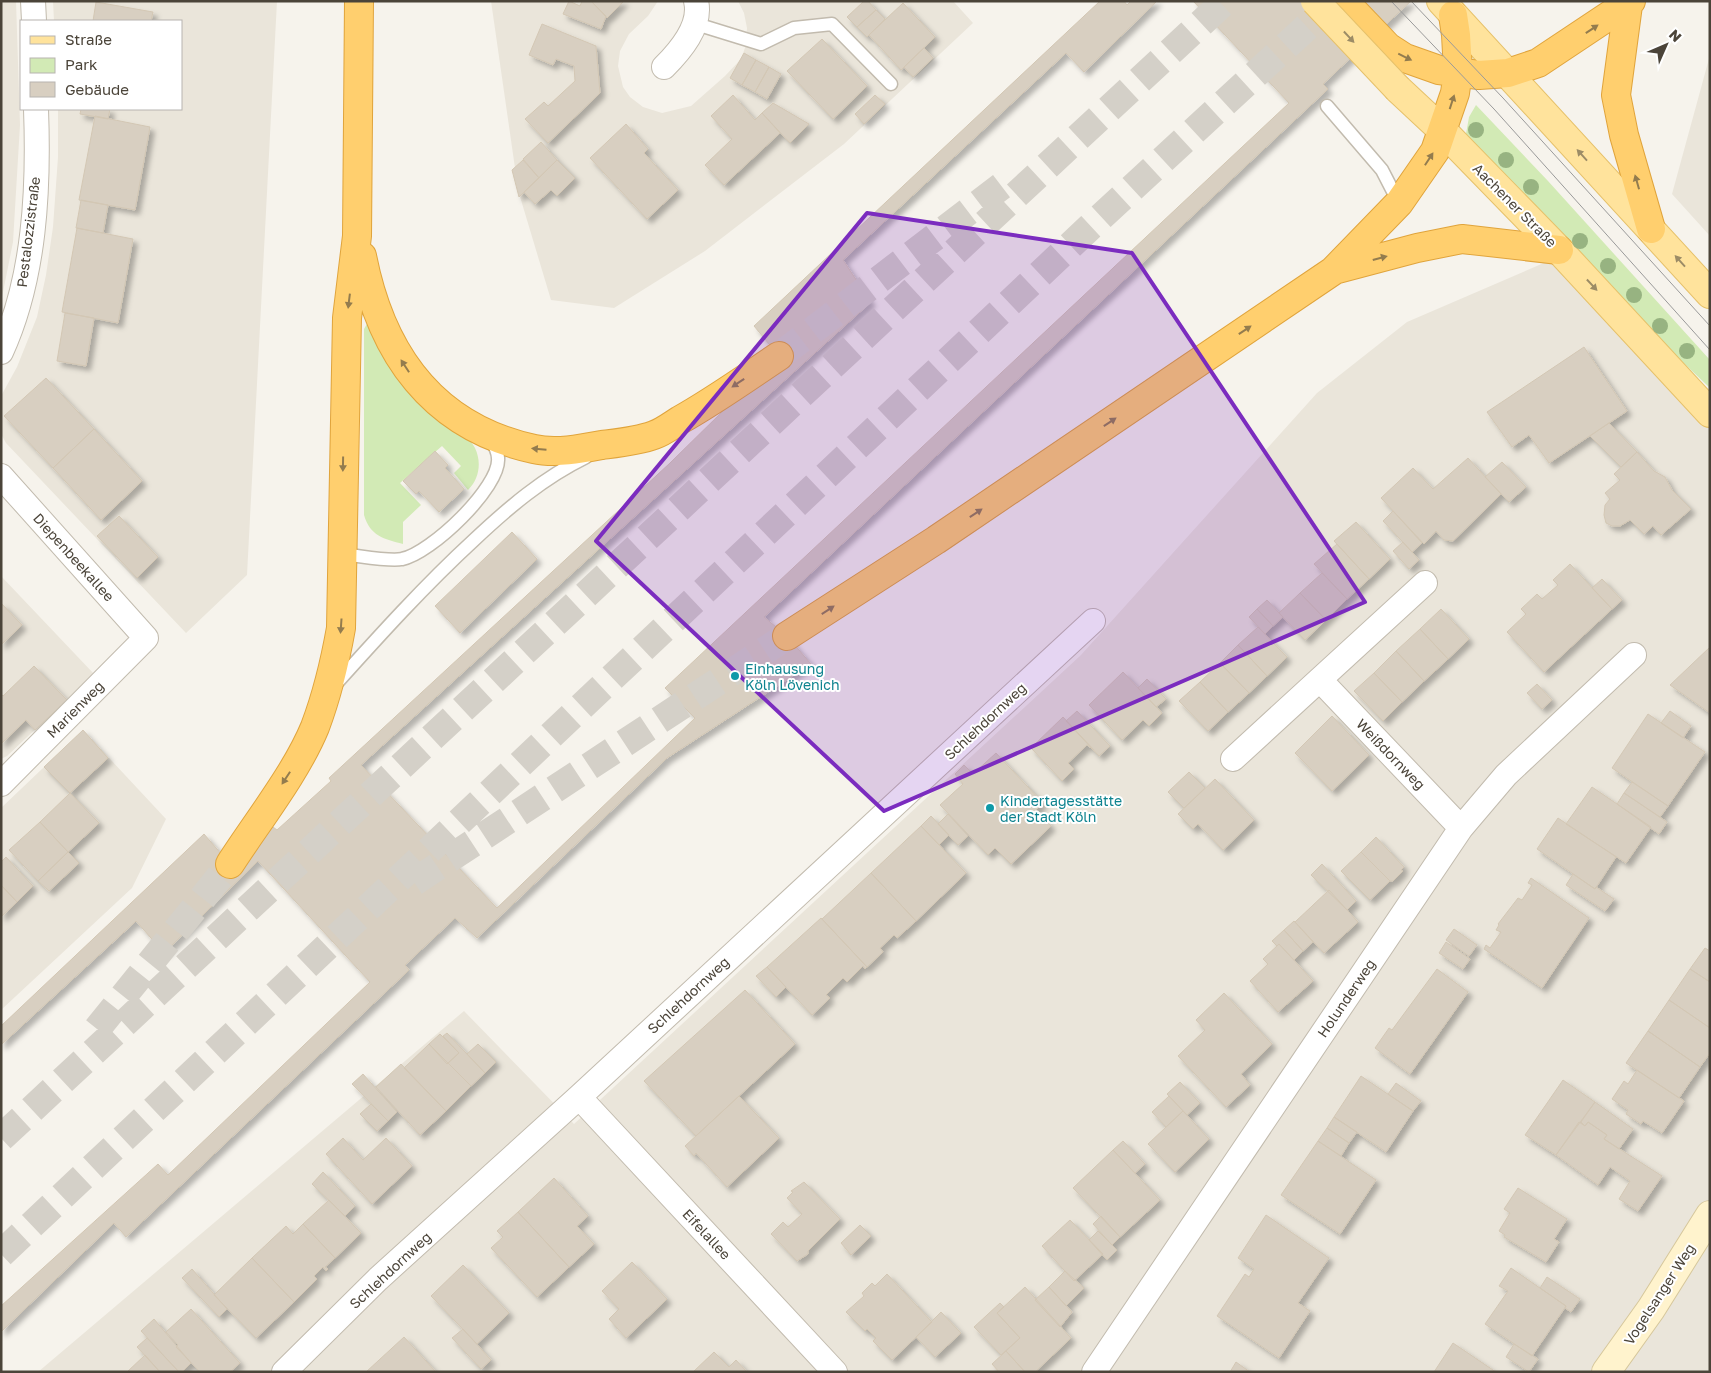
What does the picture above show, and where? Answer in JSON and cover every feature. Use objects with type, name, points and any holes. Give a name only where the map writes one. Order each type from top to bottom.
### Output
[{"type":"highway","points":[[230,864],[301,756],[314,728],[332,676],[341,628],[347,318],[358,236],[359,1]]},
{"type":"highway","points":[[1344,1],[1388,47],[1405,58],[1453,40]]},
{"type":"highway","points":[[1453,40],[1479,75],[1508,73],[1538,63],[1630,3]]},
{"type":"highway","points":[[1630,3],[1616,95],[1624,135],[1651,229]]},
{"type":"highway","points":[[787,636],[936,540],[1333,271],[1399,203],[1435,151],[1455,93],[1453,40]]},
{"type":"highway","points":[[358,236],[368,285],[383,328],[408,372],[435,401],[464,422],[489,434],[535,450],[575,450],[654,435],[698,410],[779,356]]},
{"type":"highway","points":[[1333,271],[1418,248],[1462,239],[1559,250]]},
{"type":"main road","name":"Aachener Straße","points":[[1315,1],[1398,89],[1443,131],[1559,250],[1710,413]]},
{"type":"main road","points":[[1453,40],[1508,73],[1710,294]]},
{"type":"street","points":[[33,1],[34,20]]},
{"type":"street","points":[[664,67],[677,54],[691,34],[695,12]]},
{"type":"street","name":"Pestalozzistraße","points":[[1,352],[12,328],[26,274],[33,205],[36,110]]},
{"type":"street","name":"Diepenbeekallee","points":[[1,476],[146,638]]},
{"type":"street","points":[[1233,759],[1425,583]]},
{"type":"street","name":"Schlehdornweg","points":[[284,1372],[378,1279],[579,1097],[1093,621]]},
{"type":"street","name":"Marienweg","points":[[2,781],[146,638]]},
{"type":"street","name":"Holunderweg","points":[[1094,1372],[1461,828],[1506,775],[1634,656]]},
{"type":"street","name":"Weißdornweg","points":[[1320,680],[1461,828]]},
{"type":"street","name":"Eifelallee","points":[[579,1097],[835,1372]]},
{"type":"street","name":"Vogelsanger Weg","points":[[1606,1372],[1650,1309],[1710,1215]]},
{"type":"lane","points":[[695,12],[761,44],[794,28],[832,24],[891,84]]},
{"type":"lane","points":[[1327,106],[1382,170],[1399,203]]},
{"type":"lane","points":[[341,554],[402,559],[423,550],[445,535],[490,486],[499,459],[489,434]]},
{"type":"lane","points":[[325,696],[434,577],[509,508],[562,469],[613,444]]},
{"type":"highlighted area","points":[[867,213],[1132,253],[1365,602],[884,811],[596,541]]},
{"type":"shaded area","points":[[1,1],[16,1],[20,125],[13,242],[1,302]]},
{"type":"shaded area","points":[[53,1],[277,1],[247,575],[186,633],[6,443],[1,434],[1,396],[17,367],[37,317],[46,275],[53,227],[58,157],[58,110],[182,110],[182,20],[54,20]]},
{"type":"shaded area","points":[[491,1],[658,1],[648,16],[629,34],[620,51],[618,66],[623,87],[630,97],[643,107],[662,113],[691,106],[741,59],[746,45],[747,28],[744,13],[738,1],[953,1],[973,23],[844,144],[705,251],[614,308],[551,300],[512,170],[515,168]]},
{"type":"shaded area","points":[[1710,55],[1710,236],[1672,194]]},
{"type":"shaded area","points":[[1574,250],[1710,400],[1710,1372],[38,1372],[464,1011],[574,1124],[1081,655],[1317,393],[1407,322]]},
{"type":"shaded area","points":[[1,576],[94,674],[7,756],[1,759]]},
{"type":"shaded area","points":[[83,730],[166,819],[132,888],[1,1010],[1,808]]},
{"type":"green space","points":[[1476,105],[1548,181],[1710,360],[1710,388],[1672,352],[1466,134],[1469,117]]},
{"type":"green space","points":[[368,322],[382,354],[400,382],[416,399],[471,442],[475,448],[479,465],[475,481],[468,490],[454,473],[461,466],[442,446],[400,483],[421,505],[403,522],[403,544],[379,536],[370,528],[364,515],[364,329]]},
{"type":"building","points":[[569,1],[580,6],[582,1],[591,1],[606,16],[601,29],[563,14]]},
{"type":"building","points":[[591,1],[624,1],[607,18]]},
{"type":"building","points":[[864,1],[868,1],[876,10],[857,27],[847,17]]},
{"type":"building","name":"Einhausung Köln Lövenich","points":[[1100,1],[1124,1],[1127,5],[1131,1],[1157,1],[1084,72],[1066,53],[843,260],[871,302],[361,765],[497,908],[695,718],[665,688],[1289,103],[1193,1],[1411,1],[1323,84],[1328,89],[764,617],[787,636],[811,664],[667,758],[477,938],[455,918],[405,965],[409,970],[126,1237],[114,1223],[1,1332],[1,1306],[158,1164],[168,1175],[370,982],[258,861],[164,953],[136,921],[1,1045],[1,1026],[204,834],[230,864],[273,827],[277,830],[331,781],[329,778],[670,463],[779,356],[754,326]]},
{"type":"building","points":[[96,2],[153,12],[151,20],[93,20]]},
{"type":"building","points":[[903,3],[935,37],[901,70],[869,35]]},
{"type":"building","points":[[876,10],[885,19],[867,37],[857,27]]},
{"type":"building","points":[[542,24],[596,46],[600,93],[548,143],[525,119],[544,102],[548,106],[575,81],[574,66],[556,59],[553,65],[529,55]]},
{"type":"building","points":[[822,39],[867,86],[833,119],[787,71]]},
{"type":"building","points":[[924,48],[933,58],[913,77],[904,67]]},
{"type":"building","points":[[744,53],[756,60],[742,85],[730,78]]},
{"type":"building","points":[[756,60],[769,67],[755,92],[742,85]]},
{"type":"building","points":[[769,67],[781,74],[767,99],[755,92]]},
{"type":"building","points":[[733,95],[755,120],[762,113],[780,133],[724,185],[705,165],[732,139],[711,116]]},
{"type":"building","points":[[875,95],[885,104],[864,124],[855,114]]},
{"type":"building","points":[[773,103],[809,124],[790,143],[762,113]]},
{"type":"building","points":[[81,110],[110,110],[108,119],[80,114]]},
{"type":"building","points":[[95,116],[150,127],[135,210],[79,200]]},
{"type":"building","points":[[626,124],[648,149],[644,153],[678,190],[647,219],[590,158]]},
{"type":"building","points":[[541,142],[557,160],[539,178],[523,159]]},
{"type":"building","points":[[523,160],[539,178],[519,197],[512,170]]},
{"type":"building","points":[[557,160],[575,178],[557,196],[551,190],[535,204],[524,192]]},
{"type":"building","points":[[81,200],[108,205],[103,233],[76,228]]},
{"type":"building","points":[[77,228],[133,239],[118,323],[62,312]]},
{"type":"building","points":[[65,313],[94,318],[86,366],[57,361]]},
{"type":"building","points":[[1584,347],[1627,411],[1549,463],[1529,435],[1512,447],[1487,412]]},
{"type":"building","points":[[46,378],[94,429],[53,468],[4,416]]},
{"type":"building","points":[[1609,423],[1637,452],[1621,467],[1590,436]]},
{"type":"building","points":[[94,429],[142,481],[101,520],[53,468]]},
{"type":"building","points":[[435,451],[448,465],[445,468],[464,489],[439,512],[419,491],[416,494],[403,481]]},
{"type":"building","points":[[1637,452],[1654,471],[1665,477],[1672,490],[1691,509],[1661,535],[1653,526],[1644,534],[1630,520],[1620,526],[1612,526],[1606,523],[1604,515],[1605,505],[1610,499],[1605,493],[1620,480],[1614,474]]},
{"type":"building","points":[[1468,458],[1501,494],[1453,541],[1444,540],[1436,531],[1424,544],[1381,498],[1413,468],[1433,489]]},
{"type":"building","points":[[1502,462],[1526,487],[1509,502],[1485,477]]},
{"type":"building","points":[[1393,511],[1422,543],[1412,552],[1383,521]]},
{"type":"building","points":[[119,516],[158,557],[137,578],[97,536]]},
{"type":"building","points":[[1356,522],[1390,559],[1369,579],[1334,541]]},
{"type":"building","points":[[512,532],[537,559],[460,633],[435,606]]},
{"type":"building","points":[[1403,542],[1419,560],[1409,569],[1393,551]]},
{"type":"building","points":[[1337,544],[1369,579],[1347,599],[1314,564]]},
{"type":"building","points":[[1570,564],[1612,609],[1544,672],[1507,632],[1526,614],[1521,609],[1537,594],[1542,599],[1558,585],[1553,580]]},
{"type":"building","points":[[1322,573],[1347,599],[1326,620],[1300,593]]},
{"type":"building","points":[[1602,579],[1622,600],[1612,609],[1592,588]]},
{"type":"building","points":[[1300,593],[1326,620],[1305,640],[1279,613]]},
{"type":"building","points":[[1267,600],[1283,617],[1273,626],[1257,609]]},
{"type":"building","points":[[1,603],[22,625],[1,645]]},
{"type":"building","points":[[1257,609],[1273,626],[1265,634],[1249,617]]},
{"type":"building","points":[[1441,609],[1469,639],[1448,659],[1420,629]]},
{"type":"building","points":[[1258,627],[1287,657],[1267,676],[1238,645]]},
{"type":"building","points":[[1420,629],[1448,659],[1424,681],[1396,651]]},
{"type":"building","points":[[1238,645],[1267,676],[1249,693],[1220,663]]},
{"type":"building","points":[[1710,647],[1710,713],[1670,685]]},
{"type":"building","points":[[1396,651],[1424,681],[1402,702],[1374,673]]},
{"type":"building","points":[[1220,663],[1249,693],[1228,712],[1200,682]]},
{"type":"building","points":[[34,666],[67,700],[35,730],[26,720],[1,744],[1,694],[3,696]]},
{"type":"building","points":[[1123,672],[1162,713],[1149,726],[1143,720],[1122,740],[1089,705]]},
{"type":"building","points":[[1374,673],[1402,702],[1383,721],[1354,691]]},
{"type":"building","points":[[1147,679],[1166,699],[1156,707],[1138,688]]},
{"type":"building","points":[[1200,682],[1228,712],[1208,731],[1179,701]]},
{"type":"building","points":[[1537,684],[1552,700],[1542,709],[1527,693]]},
{"type":"building","points":[[1077,711],[1110,746],[1099,756],[1066,721]]},
{"type":"building","points":[[1670,711],[1691,726],[1683,738],[1661,723]]},
{"type":"building","points":[[1648,714],[1705,752],[1668,806],[1612,768]]},
{"type":"building","points":[[1332,716],[1369,755],[1332,791],[1295,753]]},
{"type":"building","points":[[1063,717],[1094,750],[1087,745],[1068,763],[1074,769],[1062,781],[1031,748]]},
{"type":"building","points":[[83,730],[108,758],[70,793],[44,767]]},
{"type":"building","name":"Kindertagesstätte der Stadt Köln","points":[[996,753],[1043,803],[1036,810],[1051,826],[1011,864],[995,848],[988,855],[940,805],[963,784],[955,774],[964,765],[973,774]]},
{"type":"building","points":[[1189,772],[1205,788],[1184,808],[1168,792]]},
{"type":"building","points":[[1215,779],[1254,820],[1223,850],[1198,824],[1193,829],[1178,814]]},
{"type":"building","points":[[1632,782],[1668,806],[1660,817],[1624,793]]},
{"type":"building","points":[[1592,787],[1651,827],[1626,863],[1566,824]]},
{"type":"building","points":[[70,793],[99,823],[68,852],[40,822]]},
{"type":"building","points":[[1624,793],[1667,822],[1659,834],[1617,804]]},
{"type":"building","points":[[948,814],[968,836],[958,845],[938,824]]},
{"type":"building","points":[[931,816],[949,835],[939,845],[921,826]]},
{"type":"building","points":[[1558,818],[1616,857],[1595,889],[1537,849]]},
{"type":"building","points":[[40,822],[68,852],[38,881],[9,850]]},
{"type":"building","points":[[921,826],[966,873],[916,921],[871,873]]},
{"type":"building","points":[[1376,837],[1404,867],[1401,870],[1403,871],[1393,881],[1390,881],[1361,852]]},
{"type":"building","points":[[68,852],[79,863],[49,891],[38,881]]},
{"type":"building","points":[[1361,852],[1390,881],[1370,900],[1341,871]]},
{"type":"building","points":[[6,857],[33,886],[17,902],[1,885],[1,862]]},
{"type":"building","points":[[1322,864],[1356,901],[1347,910],[1311,875]]},
{"type":"building","points":[[871,873],[916,921],[897,938],[894,935],[880,948],[883,952],[867,967],[822,919]]},
{"type":"building","points":[[1573,874],[1614,899],[1605,911],[1566,885]]},
{"type":"building","points":[[1531,878],[1589,918],[1542,988],[1484,949],[1486,945],[1490,948],[1501,932],[1496,930],[1498,924],[1518,898],[1522,900],[1532,885],[1528,883]]},
{"type":"building","points":[[1,885],[17,902],[1,917]]},
{"type":"building","points":[[1329,890],[1358,922],[1324,953],[1295,922]]},
{"type":"building","points":[[821,918],[867,967],[865,969],[863,966],[847,982],[843,978],[826,995],[830,998],[812,1015],[767,967]]},
{"type":"building","points":[[1294,921],[1313,942],[1303,951],[1284,930]]},
{"type":"building","points":[[1454,929],[1477,945],[1469,956],[1446,940]]},
{"type":"building","points":[[1284,930],[1303,951],[1294,960],[1279,944],[1277,946],[1272,941]]},
{"type":"building","points":[[1446,942],[1470,959],[1463,969],[1439,953]]},
{"type":"building","points":[[1279,944],[1313,981],[1278,1012],[1250,981],[1268,964],[1263,959]]},
{"type":"building","points":[[1705,948],[1710,951],[1710,982],[1690,969]]},
{"type":"building","points":[[767,967],[786,987],[776,997],[756,976]]},
{"type":"building","points":[[1437,969],[1468,992],[1410,1074],[1375,1048],[1389,1028],[1392,1030]]},
{"type":"building","points":[[1690,969],[1710,982],[1710,1028],[1669,1000]]},
{"type":"building","points":[[745,990],[795,1044],[696,1136],[644,1081]]},
{"type":"building","points":[[1224,993],[1272,1044],[1241,1074],[1250,1085],[1226,1107],[1178,1056],[1205,1030],[1196,1020]]},
{"type":"building","points":[[1669,1000],[1710,1028],[1710,1053],[1700,1067],[1648,1031]]},
{"type":"building","points":[[1648,1031],[1700,1067],[1679,1098],[1626,1063]]},
{"type":"building","points":[[447,1033],[485,1073],[471,1086],[448,1063],[459,1053],[443,1036]]},
{"type":"building","points":[[440,1034],[459,1053],[447,1064],[429,1044]]},
{"type":"building","points":[[429,1044],[471,1086],[446,1111],[404,1068]]},
{"type":"building","points":[[478,1044],[496,1062],[485,1073],[467,1054]]},
{"type":"building","points":[[401,1064],[446,1111],[420,1135],[376,1087]]},
{"type":"building","points":[[1637,1070],[1684,1101],[1662,1133],[1643,1121],[1641,1124],[1626,1114],[1628,1110],[1612,1099],[1624,1081],[1628,1084]]},
{"type":"building","points":[[363,1074],[397,1112],[388,1121],[352,1084]]},
{"type":"building","points":[[1361,1076],[1413,1111],[1386,1152],[1334,1117]]},
{"type":"building","points":[[1563,1080],[1595,1102],[1556,1155],[1525,1135]]},
{"type":"building","points":[[1180,1082],[1200,1103],[1187,1115],[1167,1094]]},
{"type":"building","points":[[1396,1083],[1421,1101],[1413,1111],[1388,1094]]},
{"type":"building","points":[[739,1096],[779,1138],[727,1187],[696,1153],[694,1156],[685,1146]]},
{"type":"building","points":[[1169,1096],[1183,1111],[1166,1127],[1152,1112]]},
{"type":"building","points":[[1595,1102],[1633,1129],[1619,1149],[1604,1139],[1607,1135],[1588,1122],[1585,1126],[1581,1122]]},
{"type":"building","points":[[371,1104],[388,1121],[377,1131],[360,1114]]},
{"type":"building","points":[[1183,1111],[1209,1139],[1175,1172],[1148,1144]]},
{"type":"building","points":[[1334,1117],[1357,1132],[1349,1143],[1327,1128]]},
{"type":"building","points":[[1579,1122],[1585,1126],[1588,1122],[1607,1135],[1604,1139],[1662,1176],[1638,1211],[1619,1199],[1630,1181],[1610,1167],[1598,1185],[1556,1155]]},
{"type":"building","points":[[1327,1128],[1349,1143],[1341,1156],[1318,1141]]},
{"type":"building","points":[[343,1138],[363,1160],[386,1138],[412,1166],[372,1204],[326,1154]]},
{"type":"building","points":[[1123,1141],[1145,1164],[1135,1173],[1113,1150]]},
{"type":"building","points":[[1318,1141],[1376,1180],[1340,1234],[1281,1195]]},
{"type":"building","points":[[1113,1150],[1160,1200],[1120,1237],[1073,1188]]},
{"type":"building","points":[[323,1172],[355,1206],[345,1216],[312,1184]]},
{"type":"building","points":[[554,1178],[588,1216],[577,1226],[594,1244],[569,1267],[518,1212]]},
{"type":"building","points":[[804,1182],[840,1219],[808,1251],[808,1254],[797,1261],[771,1234],[783,1222],[788,1227],[802,1214],[787,1198],[793,1192],[791,1191]]},
{"type":"building","points":[[1518,1188],[1567,1219],[1554,1239],[1559,1242],[1546,1262],[1504,1237],[1505,1235],[1499,1231],[1510,1213],[1504,1209]]},
{"type":"building","points":[[329,1200],[361,1233],[335,1258],[303,1224]]},
{"type":"building","points":[[518,1212],[569,1267],[537,1297],[491,1248],[503,1237],[497,1231]]},
{"type":"building","points":[[1266,1215],[1329,1258],[1298,1303],[1310,1311],[1279,1358],[1217,1316],[1245,1274],[1249,1277],[1254,1269],[1238,1258]]},
{"type":"building","points":[[1101,1216],[1120,1237],[1112,1245],[1093,1224]]},
{"type":"building","points":[[1070,1220],[1103,1254],[1074,1281],[1042,1246]]},
{"type":"building","points":[[303,1224],[335,1258],[325,1267],[328,1269],[326,1271],[323,1267],[314,1276],[317,1279],[294,1302],[252,1258],[286,1226],[293,1234]]},
{"type":"building","points":[[860,1225],[871,1236],[851,1255],[841,1243]]},
{"type":"building","points":[[1098,1231],[1117,1250],[1107,1260],[1089,1240]]},
{"type":"building","points":[[252,1258],[294,1302],[256,1338],[214,1295]]},
{"type":"building","points":[[632,1262],[667,1299],[626,1338],[609,1319],[619,1309],[602,1291]]},
{"type":"building","points":[[463,1265],[509,1313],[477,1344],[431,1296]]},
{"type":"building","points":[[1511,1268],[1566,1306],[1532,1356],[1485,1324],[1508,1291],[1499,1286]]},
{"type":"building","points":[[192,1269],[227,1309],[219,1317],[182,1278]]},
{"type":"building","points":[[1065,1271],[1084,1288],[1066,1306],[1049,1287]]},
{"type":"building","points":[[887,1274],[932,1322],[892,1360],[873,1341],[876,1338],[867,1329],[865,1331],[846,1312],[864,1296],[862,1293],[872,1283],[875,1286]]},
{"type":"building","points":[[1547,1277],[1580,1299],[1571,1312],[1565,1308],[1566,1306],[1540,1288]]},
{"type":"building","points":[[1025,1287],[1071,1338],[1035,1372],[1025,1372],[1006,1351],[1020,1338],[997,1313]]},
{"type":"building","points":[[1049,1287],[1072,1312],[1060,1327],[1035,1300]]},
{"type":"building","points":[[1000,1303],[1004,1307],[997,1313],[1020,1338],[1001,1355],[974,1327]]},
{"type":"building","points":[[191,1309],[240,1363],[230,1372],[200,1372],[176,1347],[178,1345],[166,1332]]},
{"type":"building","points":[[941,1312],[961,1333],[935,1357],[916,1337]]},
{"type":"building","points":[[154,1319],[191,1363],[182,1372],[179,1372],[141,1331]]},
{"type":"building","points":[[463,1329],[491,1360],[481,1369],[452,1338]]},
{"type":"building","points":[[404,1337],[436,1372],[366,1372]]},
{"type":"building","points":[[147,1338],[179,1372],[160,1372],[137,1347]]},
{"type":"building","points":[[1453,1343],[1496,1372],[1434,1372]]},
{"type":"building","points":[[1514,1344],[1538,1359],[1529,1372],[1506,1357]]},
{"type":"building","points":[[1006,1351],[1025,1372],[999,1372],[992,1364]]},
{"type":"building","points":[[714,1352],[729,1367],[736,1360],[747,1372],[693,1372]]},
{"type":"building","points":[[145,1355],[160,1372],[127,1372]]},
{"type":"building","points":[[1236,1362],[1250,1372],[1230,1372]]},
{"type":"tunnel","points":[[1,1138],[1225,1]]},
{"type":"tunnel","points":[[1,1254],[1090,227],[1335,1]]},
{"type":"tunnel","points":[[779,356],[1012,178]]},
{"type":"tunnel","points":[[414,882],[787,636]]},
{"type":"tunnel","points":[[97,1029],[230,864]]},
{"type":"tram line","points":[[1391,1],[1494,109],[1710,350]]},
{"type":"tram line","points":[[1411,1],[1503,98],[1710,326]]},
{"type":"place","name":"Einhausung Köln Lövenich","points":[[735,676]]},
{"type":"place","name":"Kindertagesstätte der Stadt Köln","points":[[990,808]]}]
